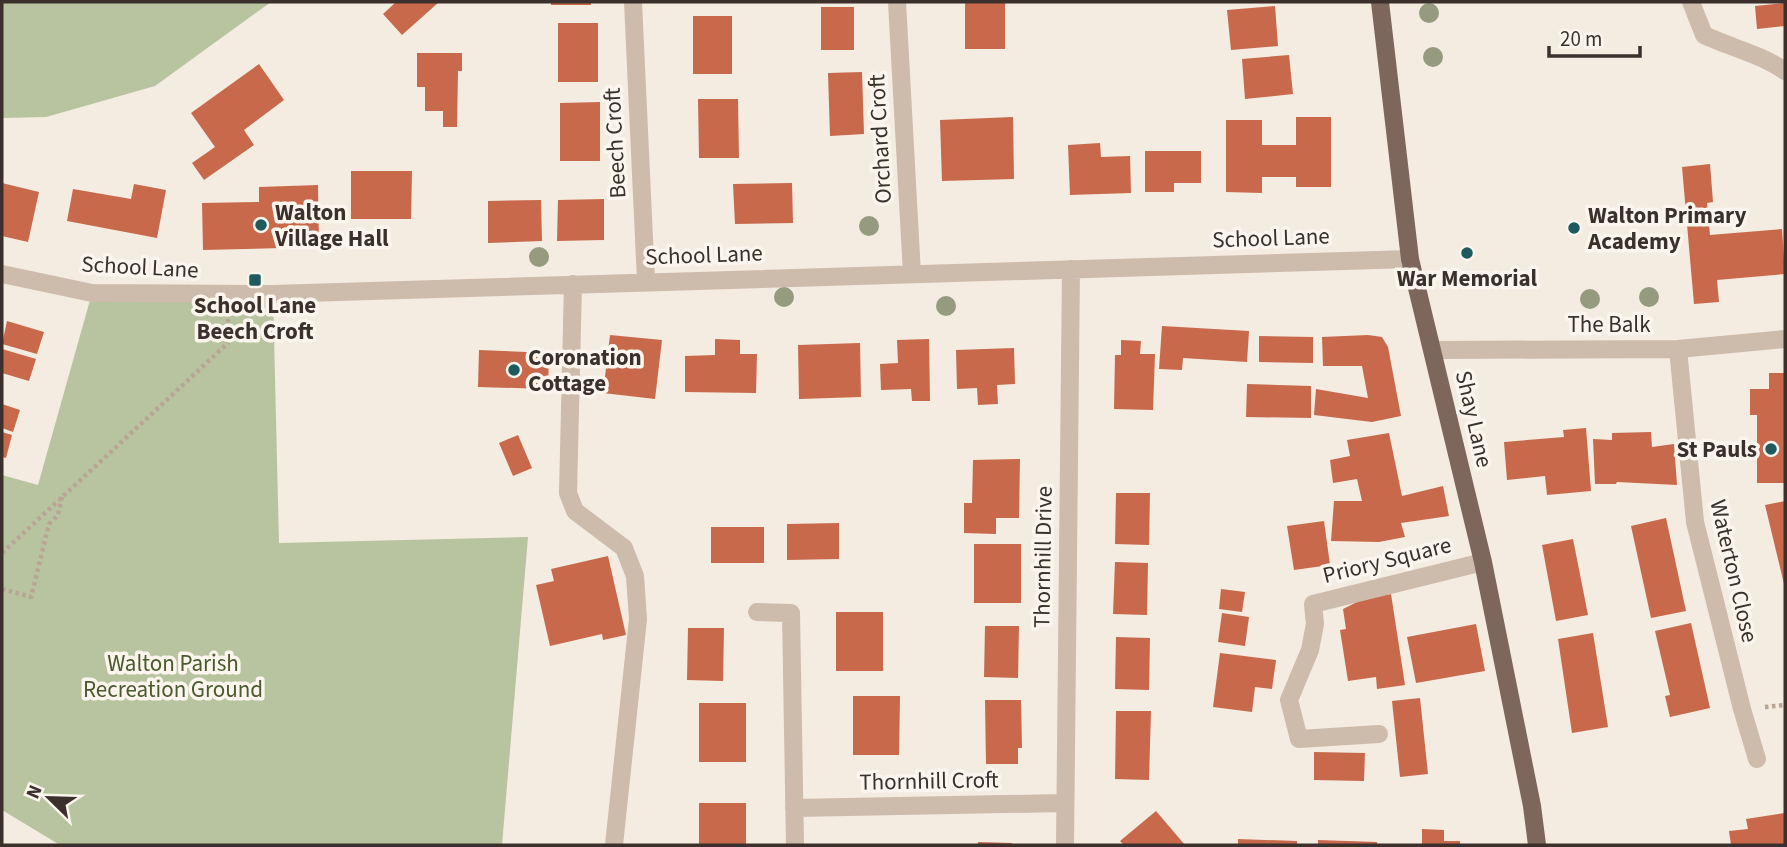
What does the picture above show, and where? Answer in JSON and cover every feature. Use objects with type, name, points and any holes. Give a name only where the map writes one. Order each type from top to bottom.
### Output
[{"type":"main road","name":"Shay Lane","points":[[1380,2],[1410,260],[1483,562],[1532,806],[1537,845]]},
{"type":"street","name":"Beech Croft","points":[[633,2],[646,281]]},
{"type":"street","name":"Orchard Croft","points":[[897,2],[912,274]]},
{"type":"street","points":[[1691,2],[1704,35],[1767,59],[1785,71]]},
{"type":"street","name":"School Lane","points":[[2,274],[92,293],[227,294],[1410,260]]},
{"type":"street","name":"Thornhill Drive","points":[[1065,845],[1071,269]]},
{"type":"street","points":[[573,284],[568,494],[575,511],[624,548],[635,576],[638,619],[614,845]]},
{"type":"street","name":"The Balk","points":[[1433,350],[1678,349],[1785,339]]},
{"type":"street","name":"Waterton Close","points":[[1678,349],[1695,522],[1757,759]]},
{"type":"street","name":"Priory Square","points":[[1379,734],[1299,739],[1289,699],[1310,650],[1315,624],[1313,604],[1483,562]]},
{"type":"street","points":[[757,612],[791,613],[795,845]]},
{"type":"street","name":"Thornhill Croft","points":[[794,808],[1064,803]]},
{"type":"path","points":[[2,553],[228,343],[227,294]]},
{"type":"path","points":[[2,589],[31,597],[49,524],[58,515],[62,496]]},
{"type":"green space","points":[[2,2],[271,2],[155,86],[46,117],[2,118]]},
{"type":"green space","name":"Walton Parish Recreation Ground","points":[[92,293],[273,294],[279,543],[528,537],[502,845],[60,845],[2,810],[2,475],[38,485]]},
{"type":"building","points":[[396,2],[439,2],[402,35],[383,14]]},
{"type":"building","points":[[551,2],[591,2],[591,5],[551,5]]},
{"type":"building","points":[[965,2],[1005,2],[1005,49],[965,49]]},
{"type":"building","points":[[1785,3],[1785,26],[1757,29],[1755,6]]},
{"type":"building","points":[[1275,6],[1278,46],[1231,50],[1227,10]]},
{"type":"building","points":[[821,7],[854,7],[854,50],[821,50]]},
{"type":"building","points":[[693,16],[732,16],[732,74],[693,74]]},
{"type":"building","points":[[558,23],[598,23],[598,82],[558,82]]},
{"type":"building","points":[[417,53],[462,53],[462,71],[458,71],[457,127],[443,127],[443,111],[425,111],[425,87],[417,87]]},
{"type":"building","points":[[1289,55],[1293,94],[1245,99],[1242,59]]},
{"type":"building","points":[[259,64],[284,100],[244,130],[254,145],[204,180],[192,163],[215,147],[191,113]]},
{"type":"building","points":[[862,72],[864,134],[830,136],[828,73]]},
{"type":"building","points":[[698,99],[738,99],[739,158],[699,158]]},
{"type":"building","points":[[600,102],[600,161],[560,161],[560,103]]},
{"type":"building","points":[[1013,117],[1014,179],[942,181],[940,120]]},
{"type":"building","points":[[1296,117],[1331,117],[1331,187],[1296,187],[1296,177],[1262,177],[1262,193],[1226,192],[1226,120],[1262,120],[1262,145],[1296,145]]},
{"type":"building","points":[[1100,143],[1101,157],[1130,156],[1131,193],[1070,195],[1068,145]]},
{"type":"building","points":[[1145,151],[1201,151],[1201,183],[1174,183],[1174,192],[1145,192]]},
{"type":"building","points":[[1710,164],[1713,202],[1707,203],[1710,235],[1782,229],[1785,274],[1717,280],[1719,302],[1694,304],[1682,167]]},
{"type":"building","points":[[351,171],[412,171],[411,219],[351,219]]},
{"type":"building","points":[[2,183],[39,192],[28,242],[2,236]]},
{"type":"building","points":[[792,183],[793,223],[735,224],[733,184]]},
{"type":"building","points":[[134,184],[166,190],[157,238],[67,221],[73,189],[131,199]]},
{"type":"building","name":"Walton Village Hall","points":[[318,185],[319,247],[203,250],[202,203],[259,202],[259,187]]},
{"type":"building","points":[[604,199],[604,240],[557,241],[558,200]]},
{"type":"building","points":[[541,200],[542,241],[488,243],[488,201]]},
{"type":"building","points":[[7,321],[44,332],[37,354],[2,344]]},
{"type":"building","points":[[1162,326],[1249,331],[1247,362],[1183,358],[1182,370],[1159,369]]},
{"type":"building","points":[[610,335],[662,340],[655,399],[603,393]]},
{"type":"building","points":[[1259,336],[1313,337],[1313,363],[1259,362]]},
{"type":"building","points":[[1322,337],[1382,337],[1388,347],[1401,416],[1372,422],[1314,415],[1316,389],[1368,398],[1362,366],[1323,366]]},
{"type":"building","points":[[715,339],[740,340],[740,354],[757,354],[756,393],[685,392],[685,356],[715,355]]},
{"type":"building","points":[[929,339],[930,401],[912,401],[911,389],[881,390],[880,364],[898,363],[897,340]]},
{"type":"building","points":[[1121,340],[1141,341],[1140,354],[1155,354],[1153,410],[1114,409],[1115,355],[1121,355]]},
{"type":"building","points":[[860,343],[861,397],[799,399],[798,345]]},
{"type":"building","points":[[1014,348],[1015,384],[997,385],[998,404],[978,405],[977,388],[957,389],[956,350]]},
{"type":"building","points":[[2,349],[36,359],[29,381],[2,373]]},
{"type":"building","name":"Coronation Cottage","points":[[479,350],[549,353],[548,389],[478,387]]},
{"type":"building","name":"St Pauls","points":[[1769,373],[1785,373],[1785,483],[1757,483],[1757,415],[1750,415],[1750,389],[1769,389]]},
{"type":"building","points":[[1247,384],[1311,386],[1311,418],[1246,417]]},
{"type":"building","points":[[2,404],[20,410],[13,432],[2,428]]},
{"type":"building","points":[[1586,428],[1591,491],[1547,495],[1545,476],[1507,480],[1504,442],[1564,437],[1563,430]]},
{"type":"building","points":[[2,432],[12,435],[6,458],[2,457]]},
{"type":"building","points":[[1651,432],[1652,447],[1674,444],[1677,485],[1617,482],[1595,484],[1593,439],[1612,440],[1612,433]]},
{"type":"building","points":[[1389,433],[1402,496],[1443,486],[1449,516],[1401,523],[1405,537],[1379,542],[1331,541],[1334,501],[1362,501],[1357,479],[1333,483],[1330,460],[1350,456],[1347,440]]},
{"type":"building","points":[[518,435],[532,468],[513,476],[499,443]]},
{"type":"building","points":[[1020,459],[1019,518],[996,518],[996,534],[964,533],[964,503],[972,503],[973,460]]},
{"type":"building","points":[[1116,493],[1150,493],[1149,545],[1115,544]]},
{"type":"building","points":[[1785,501],[1785,584],[1784,584],[1765,505]]},
{"type":"building","points":[[1666,518],[1686,611],[1651,618],[1631,526]]},
{"type":"building","points":[[1324,521],[1330,565],[1294,570],[1287,526]]},
{"type":"building","points":[[839,523],[839,559],[787,560],[787,524]]},
{"type":"building","points":[[711,527],[764,527],[764,563],[711,563]]},
{"type":"building","points":[[1573,539],[1588,615],[1556,621],[1542,545]]},
{"type":"building","points":[[974,544],[1021,544],[1021,603],[974,603]]},
{"type":"building","points":[[608,556],[626,635],[603,640],[602,634],[550,646],[536,585],[554,581],[551,569]]},
{"type":"building","points":[[1115,562],[1148,563],[1147,615],[1113,614]]},
{"type":"building","points":[[1221,589],[1245,592],[1242,612],[1219,609]]},
{"type":"building","points":[[1391,594],[1405,685],[1377,689],[1376,677],[1348,681],[1340,630],[1346,629],[1343,609],[1363,599]]},
{"type":"building","points":[[836,612],[883,612],[883,671],[836,671]]},
{"type":"building","points":[[1222,613],[1249,617],[1245,646],[1218,642]]},
{"type":"building","points":[[1691,623],[1710,708],[1670,717],[1665,696],[1670,695],[1655,631]]},
{"type":"building","points":[[1476,624],[1485,671],[1416,683],[1407,637]]},
{"type":"building","points":[[985,626],[1019,626],[1018,678],[984,677]]},
{"type":"building","points":[[688,628],[724,628],[723,681],[687,680]]},
{"type":"building","points":[[1593,633],[1608,727],[1572,733],[1558,639]]},
{"type":"building","points":[[1116,637],[1150,638],[1149,690],[1115,689]]},
{"type":"building","points":[[1220,653],[1276,660],[1272,689],[1255,687],[1252,712],[1213,707]]},
{"type":"building","points":[[853,696],[900,696],[899,755],[853,755]]},
{"type":"building","points":[[1420,698],[1428,774],[1400,777],[1392,701]]},
{"type":"building","points":[[985,700],[1021,700],[1022,748],[1018,748],[1018,764],[986,764]]},
{"type":"building","points":[[699,703],[746,703],[746,762],[699,762]]},
{"type":"building","points":[[1116,711],[1151,711],[1149,780],[1115,779]]},
{"type":"building","points":[[1314,752],[1365,753],[1364,781],[1314,780]]},
{"type":"building","points":[[699,803],[746,803],[746,845],[699,845]]},
{"type":"building","points":[[1156,811],[1185,845],[1124,845],[1120,841]]},
{"type":"building","points":[[1785,813],[1785,845],[1731,845],[1729,831],[1748,829],[1746,819]]},
{"type":"building","points":[[1422,829],[1444,830],[1444,841],[1460,841],[1460,845],[1422,845]]},
{"type":"building","points":[[1238,839],[1297,841],[1297,845],[1238,845]]},
{"type":"building","points":[[1318,840],[1377,842],[1377,845],[1318,845]]},
{"type":"building","points":[[978,842],[1012,843],[1012,845],[978,845]]},
{"type":"place","name":"Walton Village Hall","points":[[261,225]]},
{"type":"place","name":"Walton Primary Academy","points":[[1574,228]]},
{"type":"place","name":"War Memorial","points":[[1467,253]]},
{"type":"place","name":"School Lane Beech Croft","points":[[255,280]]},
{"type":"place","name":"Coronation Cottage","points":[[514,370]]},
{"type":"place","name":"St Pauls","points":[[1771,449]]}]
